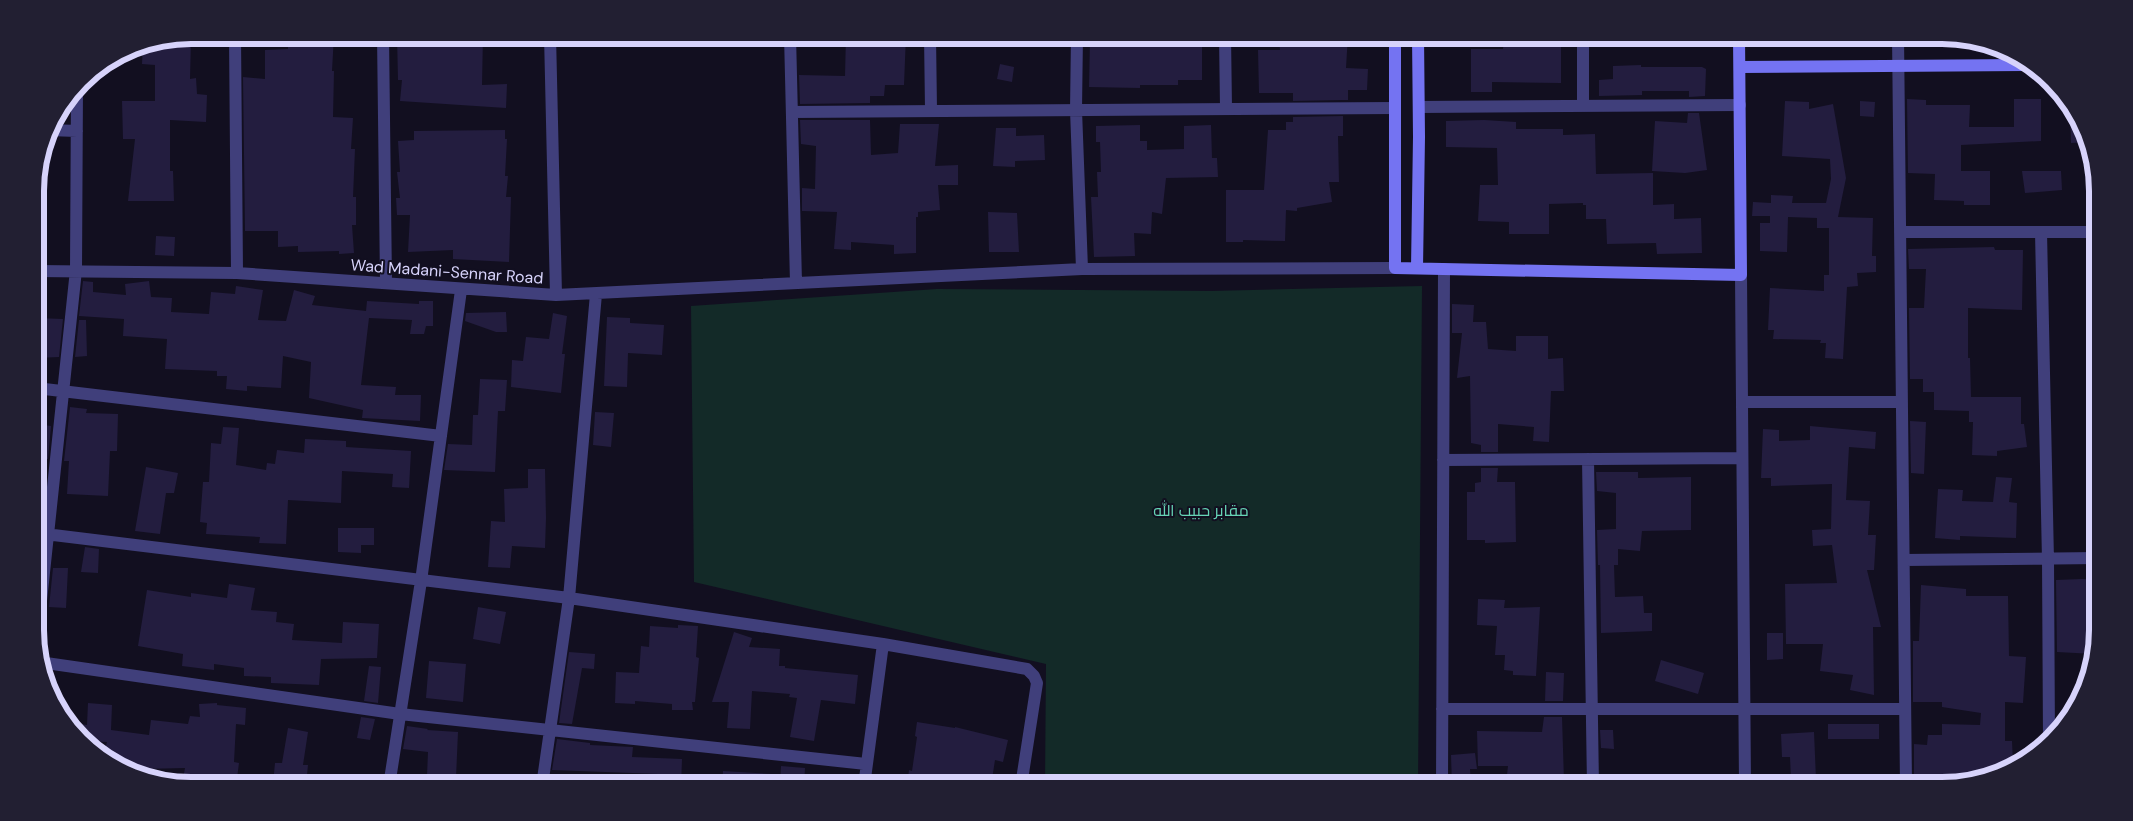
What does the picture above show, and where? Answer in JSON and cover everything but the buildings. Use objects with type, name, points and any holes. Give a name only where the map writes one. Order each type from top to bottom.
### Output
[{"type":"street","points":[[235,44],[238,273]]},
{"type":"street","points":[[383,44],[386,283]]},
{"type":"street","name":"Wad Madani-Sennar Road","points":[[44,271],[238,273],[461,290],[556,295],[550,44]]},
{"type":"street","points":[[790,44],[796,283]]},
{"type":"street","points":[[930,44],[931,110]]},
{"type":"street","points":[[1077,44],[1076,110],[1082,270]]},
{"type":"street","points":[[1225,44],[1226,108]]},
{"type":"street","points":[[1394,44],[1395,268]]},
{"type":"street","points":[[1417,268],[1418,44]]},
{"type":"street","points":[[1583,44],[1584,106]]},
{"type":"street","points":[[1739,44],[1744,777]]},
{"type":"street","points":[[1898,44],[1906,777]]},
{"type":"street","points":[[1740,67],[2019,65]]},
{"type":"street","points":[[44,526],[63,392],[76,270],[77,98]]},
{"type":"street","points":[[1419,107],[1740,105]]},
{"type":"street","points":[[792,112],[1395,108]]},
{"type":"street","points":[[57,130],[77,131]]},
{"type":"street","points":[[1900,232],[2089,232]]},
{"type":"street","points":[[2041,232],[2048,560],[2049,731]]},
{"type":"street","points":[[556,295],[1082,270],[1417,268],[1741,274]]},
{"type":"street","points":[[1442,777],[1444,269]]},
{"type":"street","points":[[390,777],[421,581],[461,290]]},
{"type":"street","points":[[543,777],[569,598],[596,294]]},
{"type":"street","points":[[44,389],[440,436]]},
{"type":"street","points":[[1742,402],[1901,402]]},
{"type":"street","points":[[1443,460],[1742,458]]},
{"type":"street","points":[[1588,459],[1592,777]]},
{"type":"street","points":[[44,533],[569,598],[883,644],[1027,669],[1034,676],[1036,683],[1022,777]]},
{"type":"street","points":[[1904,560],[2089,558]]},
{"type":"street","points":[[865,777],[883,644]]},
{"type":"street","points":[[48,663],[400,714],[866,764]]},
{"type":"street","points":[[1442,709],[1906,709]]},
{"type":"green space","name":"مقابر حبيب الله","points":[[1422,286],[1418,777],[1045,777],[1046,664],[694,582],[691,306],[937,289],[1211,291]]}]
